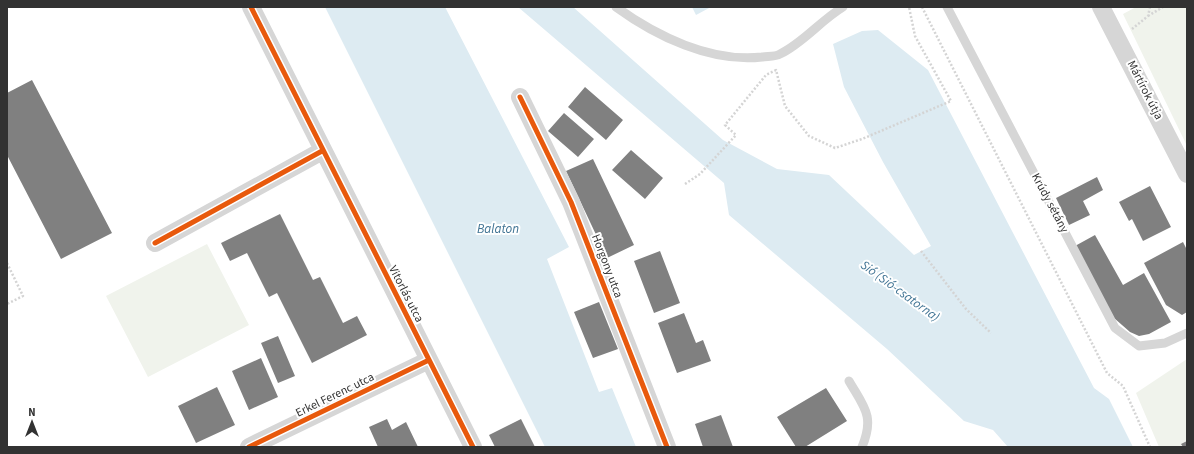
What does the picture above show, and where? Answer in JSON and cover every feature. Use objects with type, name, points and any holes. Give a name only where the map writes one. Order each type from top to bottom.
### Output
[{"type":"street","name":"Vitorlás utca","points":[[251,7],[322,151],[473,447]]},
{"type":"street","name":"Mártírok útja","points":[[1101,7],[1187,174]]},
{"type":"street","name":"Horgony utca","points":[[520,97],[571,202],[667,447]]},
{"type":"street","points":[[155,243],[322,151]]},
{"type":"street","name":"Erkel Ferenc utca","points":[[249,447],[429,360]]},
{"type":"lane","points":[[616,7],[633,19],[678,42],[711,54],[745,59],[778,55],[799,41],[829,16],[843,7]]},
{"type":"lane","name":"Krúdy sétány","points":[[947,7],[1116,328],[1139,346],[1165,343],[1187,333]]},
{"type":"lane","points":[[849,381],[868,414],[868,433],[862,447]]},
{"type":"path","points":[[685,184],[700,174],[736,135],[725,125],[766,75],[776,70],[785,106],[809,136],[835,148],[862,139],[951,101],[916,36],[909,7]]},
{"type":"path","points":[[922,7],[1107,373],[1123,386],[1150,447]]},
{"type":"path","points":[[1148,16],[1150,7]]},
{"type":"path","points":[[1119,40],[1148,16],[1163,7]]},
{"type":"path","points":[[921,251],[966,309],[991,333]]},
{"type":"path","points":[[7,263],[23,296],[7,304]]},
{"type":"shaded area","points":[[1136,7],[1187,7],[1187,146],[1123,14]]},
{"type":"shaded area","points":[[207,244],[249,325],[148,377],[106,296]]},
{"type":"shaded area","points":[[1187,359],[1187,447],[1159,447],[1136,393]]},
{"type":"water","name":"Balaton","points":[[325,7],[445,7],[569,247],[547,259],[599,392],[612,388],[636,447],[545,447]]},
{"type":"water","name":"Sió (Sió-csatorna)","points":[[518,7],[573,7],[723,140],[777,169],[829,175],[914,255],[931,246],[883,162],[844,87],[833,44],[862,31],[878,30],[928,70],[1094,388],[1109,399],[1133,447],[1008,447],[993,430],[964,421],[887,349],[729,215],[724,183]]},
{"type":"water","points":[[692,7],[711,7],[696,15]]},
{"type":"building","points":[[32,80],[112,233],[61,259],[7,155],[7,93]]},
{"type":"building","points":[[585,87],[623,120],[606,140],[568,107]]},
{"type":"building","points":[[564,113],[594,139],[578,157],[548,131]]},
{"type":"building","points":[[631,150],[663,178],[645,199],[612,170]]},
{"type":"building","points":[[593,159],[634,245],[607,258],[566,171]]},
{"type":"building","points":[[1097,177],[1103,190],[1083,201],[1090,215],[1069,225],[1056,198]]},
{"type":"building","points":[[1150,186],[1171,227],[1143,241],[1132,219],[1129,221],[1119,202]]},
{"type":"building","points":[[280,214],[313,280],[320,277],[343,323],[357,316],[367,335],[312,363],[277,293],[269,297],[247,253],[230,261],[221,243]]},
{"type":"building","points":[[1095,235],[1123,285],[1144,273],[1171,322],[1149,334],[1139,336],[1130,332],[1114,318],[1075,246]]},
{"type":"building","points":[[1183,242],[1187,250],[1187,312],[1182,315],[1166,305],[1144,263]]},
{"type":"building","points":[[660,251],[680,303],[654,313],[634,261]]},
{"type":"building","points":[[599,302],[618,349],[593,358],[574,312]]},
{"type":"building","points":[[684,313],[696,343],[703,340],[711,361],[677,373],[658,323]]},
{"type":"building","points":[[278,336],[295,376],[278,383],[261,343]]},
{"type":"building","points":[[261,358],[278,397],[249,410],[232,371]]},
{"type":"building","points":[[217,387],[235,425],[196,443],[178,406]]},
{"type":"building","points":[[826,388],[847,421],[805,447],[796,447],[777,417]]},
{"type":"building","points":[[721,415],[733,447],[703,447],[695,424]]},
{"type":"building","points":[[387,419],[392,430],[406,422],[418,447],[378,447],[369,427]]},
{"type":"building","points":[[521,419],[535,447],[495,447],[489,435]]},
{"type":"building","points":[[1187,441],[1187,447],[1183,447],[1181,444]]},
{"type":"cycle path","points":[[251,7],[473,447]]},
{"type":"cycle path","points":[[520,97],[571,202],[667,447]]},
{"type":"cycle path","points":[[155,243],[322,151]]},
{"type":"cycle path","points":[[249,447],[429,360]]}]
